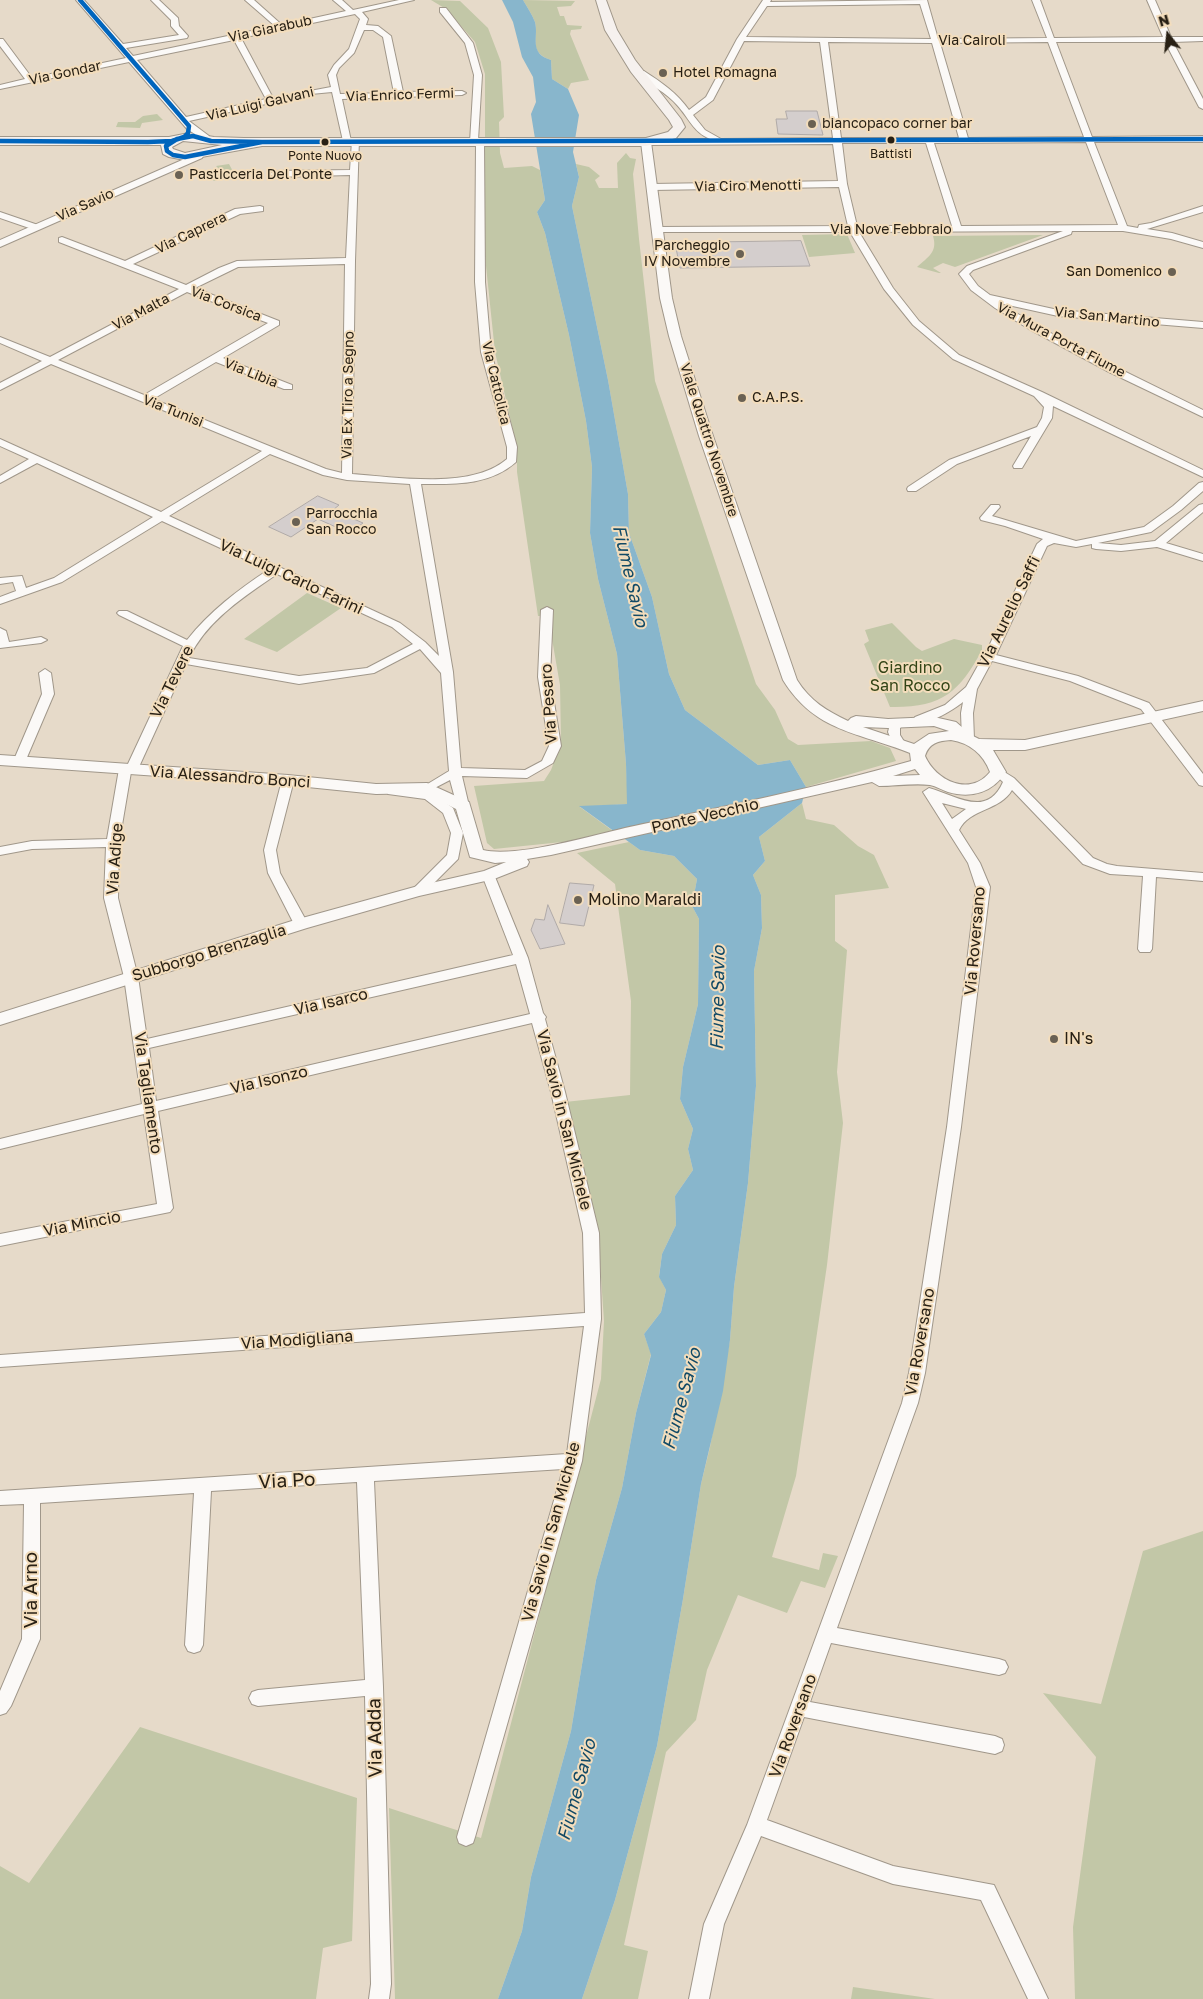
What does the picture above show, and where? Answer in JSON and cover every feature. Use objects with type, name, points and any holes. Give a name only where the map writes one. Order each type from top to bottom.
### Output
[{"type":"main road","points":[[601,0],[611,30],[666,124],[665,131],[646,142]]},
{"type":"main road","points":[[0,141],[148,142],[179,139],[209,143],[351,141],[478,144],[646,142],[672,135],[679,127],[642,73],[631,62]]},
{"type":"main road","points":[[179,139],[198,156],[209,143]]},
{"type":"street","points":[[80,0],[130,59],[179,139],[170,167]]},
{"type":"street","points":[[120,47],[184,36],[175,26],[175,20],[155,0]]},
{"type":"street","points":[[248,0],[280,27]]},
{"type":"street","points":[[336,0],[364,19],[348,56],[334,68],[332,75],[351,141]]},
{"type":"street","name":"Via Giarabub","points":[[130,59],[410,0]]},
{"type":"street","points":[[1036,0],[1123,228],[1172,236],[1203,245]]},
{"type":"street","points":[[1151,0],[1168,39],[1203,107]]},
{"type":"street","points":[[688,114],[709,101],[741,39],[766,2],[923,1],[964,139]]},
{"type":"street","points":[[443,10],[469,43],[478,75],[478,144]]},
{"type":"street","points":[[361,27],[376,28],[387,36],[399,94]]},
{"type":"street","points":[[236,36],[271,101]]},
{"type":"street","name":"Via Cairoli","points":[[741,39],[1052,41],[1203,39]]},
{"type":"street","points":[[824,40],[843,184],[853,230],[889,289],[916,323],[956,357],[1038,394],[1203,474]]},
{"type":"street","points":[[0,41],[30,80]]},
{"type":"street","name":"Via Gondar","points":[[0,87],[130,59]]},
{"type":"street","points":[[642,73],[677,99],[694,125],[701,132],[725,142]]},
{"type":"street","points":[[677,99],[691,99],[714,91]]},
{"type":"street","name":"Via Luigi Galvani","points":[[179,139],[271,101],[311,92],[337,93]]},
{"type":"street","name":"Via Enrico Fermi","points":[[337,93],[462,93]]},
{"type":"street","points":[[646,142],[1203,139]]},
{"type":"street","points":[[929,140],[957,229]]},
{"type":"street","name":"Via Ex Tiro a Segno","points":[[351,141],[354,172],[350,261],[347,477],[415,481]]},
{"type":"street","name":"Viale Quattro Novembre","points":[[646,142],[666,298],[675,336],[706,436],[790,680],[806,702],[826,716],[899,743],[919,757]]},
{"type":"street","name":"Via Cattolica","points":[[415,481],[468,479],[488,476],[505,469],[512,460],[512,448],[486,352],[480,282],[478,144]]},
{"type":"street","name":"Via Savio","points":[[0,244],[198,156]]},
{"type":"street","points":[[274,174],[354,172]]},
{"type":"street","name":"Via Ciro Menotti","points":[[652,187],[843,184]]},
{"type":"street","name":"Via Mura Porta Fiume","points":[[1203,208],[1152,226],[1066,232],[970,268],[964,274],[965,280],[983,296],[1013,316],[1082,354],[1203,414]]},
{"type":"street","name":"Via Caprera","points":[[125,265],[224,216],[238,211],[260,209]]},
{"type":"street","points":[[0,215],[35,227]]},
{"type":"street","name":"Via Nove Febbraio","points":[[658,230],[1123,228]]},
{"type":"street","name":"Via Corsica","points":[[62,240],[276,323],[145,400]]},
{"type":"street","name":"Via Malta","points":[[0,387],[186,288],[237,264],[350,261]]},
{"type":"street","name":"Via San Martino","points":[[983,296],[1058,313],[1203,325]]},
{"type":"street","name":"Via Tunisi","points":[[0,340],[323,472],[347,477]]},
{"type":"street","name":"Via Libia","points":[[214,358],[288,388]]},
{"type":"street","points":[[1018,466],[1047,418],[1049,407],[1038,394]]},
{"type":"street","points":[[912,489],[953,462],[1041,429]]},
{"type":"street","name":"Via Luigi Carlo Farini","points":[[0,442],[396,625],[421,644],[447,672]]},
{"type":"street","points":[[0,601],[58,580],[270,450]]},
{"type":"street","points":[[0,480],[38,460]]},
{"type":"street","points":[[415,481],[447,672],[456,780],[476,853],[495,858],[551,850]]},
{"type":"street","name":"Via Aurelio Saffi","points":[[970,740],[966,713],[971,689],[990,657],[1042,544],[1053,538],[1076,544],[1129,535],[1146,530],[1178,508],[1203,486]]},
{"type":"street","points":[[994,507],[985,518],[1008,523],[1053,538]]},
{"type":"street","points":[[1158,544],[1203,507]]},
{"type":"street","points":[[1076,544],[1121,548],[1158,544],[1203,558]]},
{"type":"street","name":"Via Tevere","points":[[129,769],[189,645],[202,627],[236,596],[276,570]]},
{"type":"street","points":[[0,581],[18,578],[22,594]]},
{"type":"street","name":"Via Pesaro","points":[[456,772],[527,774],[547,763],[555,746],[544,677],[547,610]]},
{"type":"street","points":[[123,613],[189,645]]},
{"type":"street","points":[[0,631],[4,646],[41,640]]},
{"type":"street","points":[[182,660],[300,680],[370,671],[421,644]]},
{"type":"street","points":[[990,657],[1074,678],[1145,706],[1203,782]]},
{"type":"street","points":[[19,762],[48,694],[45,673]]},
{"type":"street","points":[[920,720],[949,708],[971,689]]},
{"type":"street","points":[[983,806],[965,806],[949,802],[934,785],[919,757],[921,745],[934,737],[951,735],[999,746],[1024,745],[1203,706]]},
{"type":"street","name":"Viale Quattro Novembre","points":[[826,716],[863,722],[899,723],[920,720],[946,723],[955,727],[970,740]]},
{"type":"street","points":[[899,723],[894,727],[894,737],[899,743]]},
{"type":"street","points":[[970,740],[991,756],[1001,773],[1088,861],[1100,868],[1113,872],[1150,872],[1203,877]]},
{"type":"street","points":[[934,785],[970,789],[990,783],[1001,773],[1011,752],[1024,745]]},
{"type":"street","name":"Ponte Vecchio","points":[[551,850],[858,781],[919,757]]},
{"type":"street","name":"Via Alessandro Bonci","points":[[0,760],[288,780],[376,789],[427,788],[456,772]]},
{"type":"street","name":"Via Adige","points":[[129,769],[113,843],[111,898],[131,977]]},
{"type":"street","points":[[952,830],[959,818],[1005,795],[1001,773]]},
{"type":"street","points":[[288,780],[270,850],[274,874],[301,924]]},
{"type":"street","name":"Ponte Vecchio","points":[[858,781],[934,785]]},
{"type":"street","name":"Via Roversano","points":[[699,1999],[714,1924],[756,1825],[800,1708],[910,1403],[917,1373],[954,1127],[983,887],[974,863],[952,830],[934,785]]},
{"type":"street","points":[[427,788],[463,806]]},
{"type":"street","points":[[376,789],[428,796],[450,811],[457,833],[454,856],[418,891]]},
{"type":"street","points":[[0,851],[32,845],[113,843]]},
{"type":"street","points":[[418,891],[488,875],[551,850]]},
{"type":"street","points":[[1145,948],[1150,872]]},
{"type":"street","name":"Via Savio in San Michele","points":[[466,1837],[574,1461],[593,1319],[591,1233],[538,1017],[521,958],[488,875]]},
{"type":"street","name":"Subborgo Brenzaglia","points":[[0,1018],[301,924],[418,891]]},
{"type":"street","name":"Via Isarco","points":[[142,1045],[521,958]]},
{"type":"street","name":"Via Tagliamento","points":[[131,977],[165,1208]]},
{"type":"street","name":"Via Isonzo","points":[[0,1144],[538,1017]]},
{"type":"street","name":"Via Mincio","points":[[0,1240],[165,1208]]},
{"type":"street","name":"Via Modigliana","points":[[0,1361],[593,1319]]},
{"type":"street","name":"Via Po","points":[[0,1498],[365,1476],[574,1461]]},
{"type":"street","name":"Via Adda","points":[[365,1476],[374,1688],[381,1984],[379,1999]]},
{"type":"street","points":[[194,1645],[202,1486]]},
{"type":"street","name":"Via Arno","points":[[0,1707],[5,1700],[31,1639],[32,1496]]},
{"type":"street","points":[[826,1634],[999,1667]]},
{"type":"street","points":[[258,1698],[374,1688]]},
{"type":"street","points":[[800,1708],[995,1745]]},
{"type":"street","points":[[756,1825],[893,1875],[987,1892],[1038,1999]]},
{"type":"green space","points":[[431,0],[460,1],[488,28],[501,62],[504,117],[499,122],[500,153],[504,168],[532,166],[540,170],[545,200],[537,212],[545,233],[569,335],[586,421],[592,467],[590,533],[598,579],[617,654],[628,804],[580,807],[613,831],[572,841],[494,849],[487,843],[474,786],[544,781],[551,770],[561,743],[560,685],[548,616],[538,616],[517,472],[517,448],[495,352],[481,218],[485,151],[485,74],[475,42],[446,9]]},
{"type":"green space","points":[[523,0],[575,1],[571,6],[557,7],[560,16],[564,16],[567,25],[582,26],[581,29],[571,30],[570,34],[589,80],[571,83],[568,89],[552,79],[551,60],[539,53],[536,48],[535,22]]},
{"type":"green space","points":[[157,114],[163,120],[142,123],[140,128],[116,127],[118,122],[135,122],[143,116]]},
{"type":"green space","points":[[626,153],[630,158],[636,159],[633,174],[655,381],[756,684],[775,710],[788,739],[798,745],[871,741],[890,748],[896,761],[806,787],[790,760],[758,765],[685,710],[669,674],[652,597],[629,533],[628,494],[608,380],[572,206],[579,177],[576,164],[589,167],[600,176],[595,180],[599,188],[618,188],[617,163]]},
{"type":"green space","points":[[229,164],[236,177],[214,181],[208,175],[221,171],[216,166]]},
{"type":"green space","points":[[847,234],[855,253],[809,257],[802,235]]},
{"type":"green space","points":[[1043,235],[955,267],[943,263],[933,268],[941,273],[917,267],[931,254],[934,246],[933,236]]},
{"type":"green space","points":[[307,593],[341,608],[277,652],[244,639]]},
{"type":"green space","name":"Giardino San Rocco","points":[[892,623],[922,651],[954,639],[982,645],[982,650],[965,677],[946,695],[923,705],[890,707],[864,644],[869,641],[865,630]]},
{"type":"green space","points":[[802,803],[806,819],[834,825],[858,846],[874,855],[889,888],[835,895],[835,941],[847,950],[837,1072],[843,1123],[827,1265],[796,1476],[772,1557],[819,1570],[823,1553],[838,1556],[825,1588],[801,1581],[787,1613],[738,1595],[707,1670],[696,1720],[666,1752],[624,1945],[648,1951],[638,1999],[582,1999],[615,1900],[657,1746],[701,1484],[710,1447],[730,1340],[734,1287],[748,1183],[756,1086],[754,971],[762,928],[761,895],[753,875],[765,861],[759,837]]},
{"type":"green space","points":[[629,842],[640,850],[674,856],[697,879],[692,906],[699,919],[698,1004],[683,1067],[680,1099],[693,1129],[688,1149],[693,1170],[675,1196],[676,1225],[662,1254],[659,1276],[666,1290],[661,1312],[644,1334],[651,1354],[636,1413],[622,1488],[596,1580],[571,1731],[531,1877],[522,1931],[498,1999],[395,1999],[389,1808],[481,1838],[601,1379],[604,1321],[598,1234],[565,1102],[630,1095],[631,1001],[615,884],[577,853]]},
{"type":"green space","points":[[1203,1531],[1203,1999],[1075,1999],[1073,1927],[1096,1757],[1043,1693],[1101,1704],[1143,1551]]},
{"type":"green space","points":[[140,1727],[357,1798],[352,1941],[323,1948],[316,1999],[0,1999],[0,1866],[29,1883]]},
{"type":"green space","points":[[853,1987],[935,1999],[851,1999]]},
{"type":"water","name":"Fiume Savio","points":[[502,0],[523,0],[535,22],[537,49],[544,57],[551,60],[552,79],[568,89],[579,115],[573,152],[579,177],[572,206],[608,380],[628,494],[629,533],[652,597],[669,674],[685,710],[758,765],[790,760],[806,787],[802,803],[759,837],[765,861],[753,875],[761,895],[762,928],[754,971],[756,1086],[748,1183],[723,1391],[701,1484],[657,1746],[615,1900],[582,1999],[498,1999],[522,1931],[531,1877],[571,1731],[596,1580],[622,1488],[636,1413],[651,1355],[644,1334],[661,1312],[666,1290],[659,1277],[662,1254],[676,1225],[675,1196],[693,1170],[688,1149],[693,1129],[680,1099],[683,1067],[698,1004],[699,919],[692,906],[697,879],[674,856],[640,850],[579,806],[627,804],[626,764],[617,654],[598,579],[590,533],[592,467],[586,421],[569,335],[545,233],[537,212],[545,200],[531,114],[536,102],[533,77],[522,57],[513,22]]},
{"type":"building","name":"biancopaco corner bar","points":[[786,111],[817,111],[823,135],[778,134],[776,119],[787,119]]},
{"type":"building","name":"Parcheggio IV Novembre","points":[[801,241],[810,266],[680,268],[675,243]]},
{"type":"building","name":"Parrocchia San Rocco","points":[[318,496],[339,505],[333,510],[363,523],[349,533],[318,519],[291,537],[269,527]]},
{"type":"building","name":"Molino Maraldi","points":[[570,883],[594,885],[584,926],[560,923]]},
{"type":"building","points":[[548,905],[565,944],[540,949],[531,930],[535,919],[544,920]]},
{"type":"transit line","points":[[80,0],[189,126],[188,133],[184,137]]},
{"type":"transit line","points":[[193,136],[211,141],[262,142],[185,157],[173,155],[167,151],[166,146],[177,139],[193,136]]},
{"type":"transit line","points":[[0,141],[148,142],[172,141],[184,137]]},
{"type":"transit line","points":[[262,142],[1203,139]]},
{"type":"place","name":"Hotel Romagna","points":[[663,73]]},
{"type":"place","name":"biancopaco corner bar","points":[[812,124]]},
{"type":"place","name":"Battisti","points":[[891,140]]},
{"type":"place","name":"Ponte Nuovo","points":[[325,142]]},
{"type":"place","name":"Pasticceria Del Ponte","points":[[179,175]]},
{"type":"place","name":"Parcheggio IV Novembre","points":[[740,254]]},
{"type":"place","name":"San Domenico","points":[[1172,272]]},
{"type":"place","name":"C.A.P.S.","points":[[742,398]]},
{"type":"place","name":"Parrocchia San Rocco","points":[[296,522]]},
{"type":"place","name":"Molino Maraldi","points":[[578,900]]},
{"type":"place","name":"IN's","points":[[1054,1039]]}]
